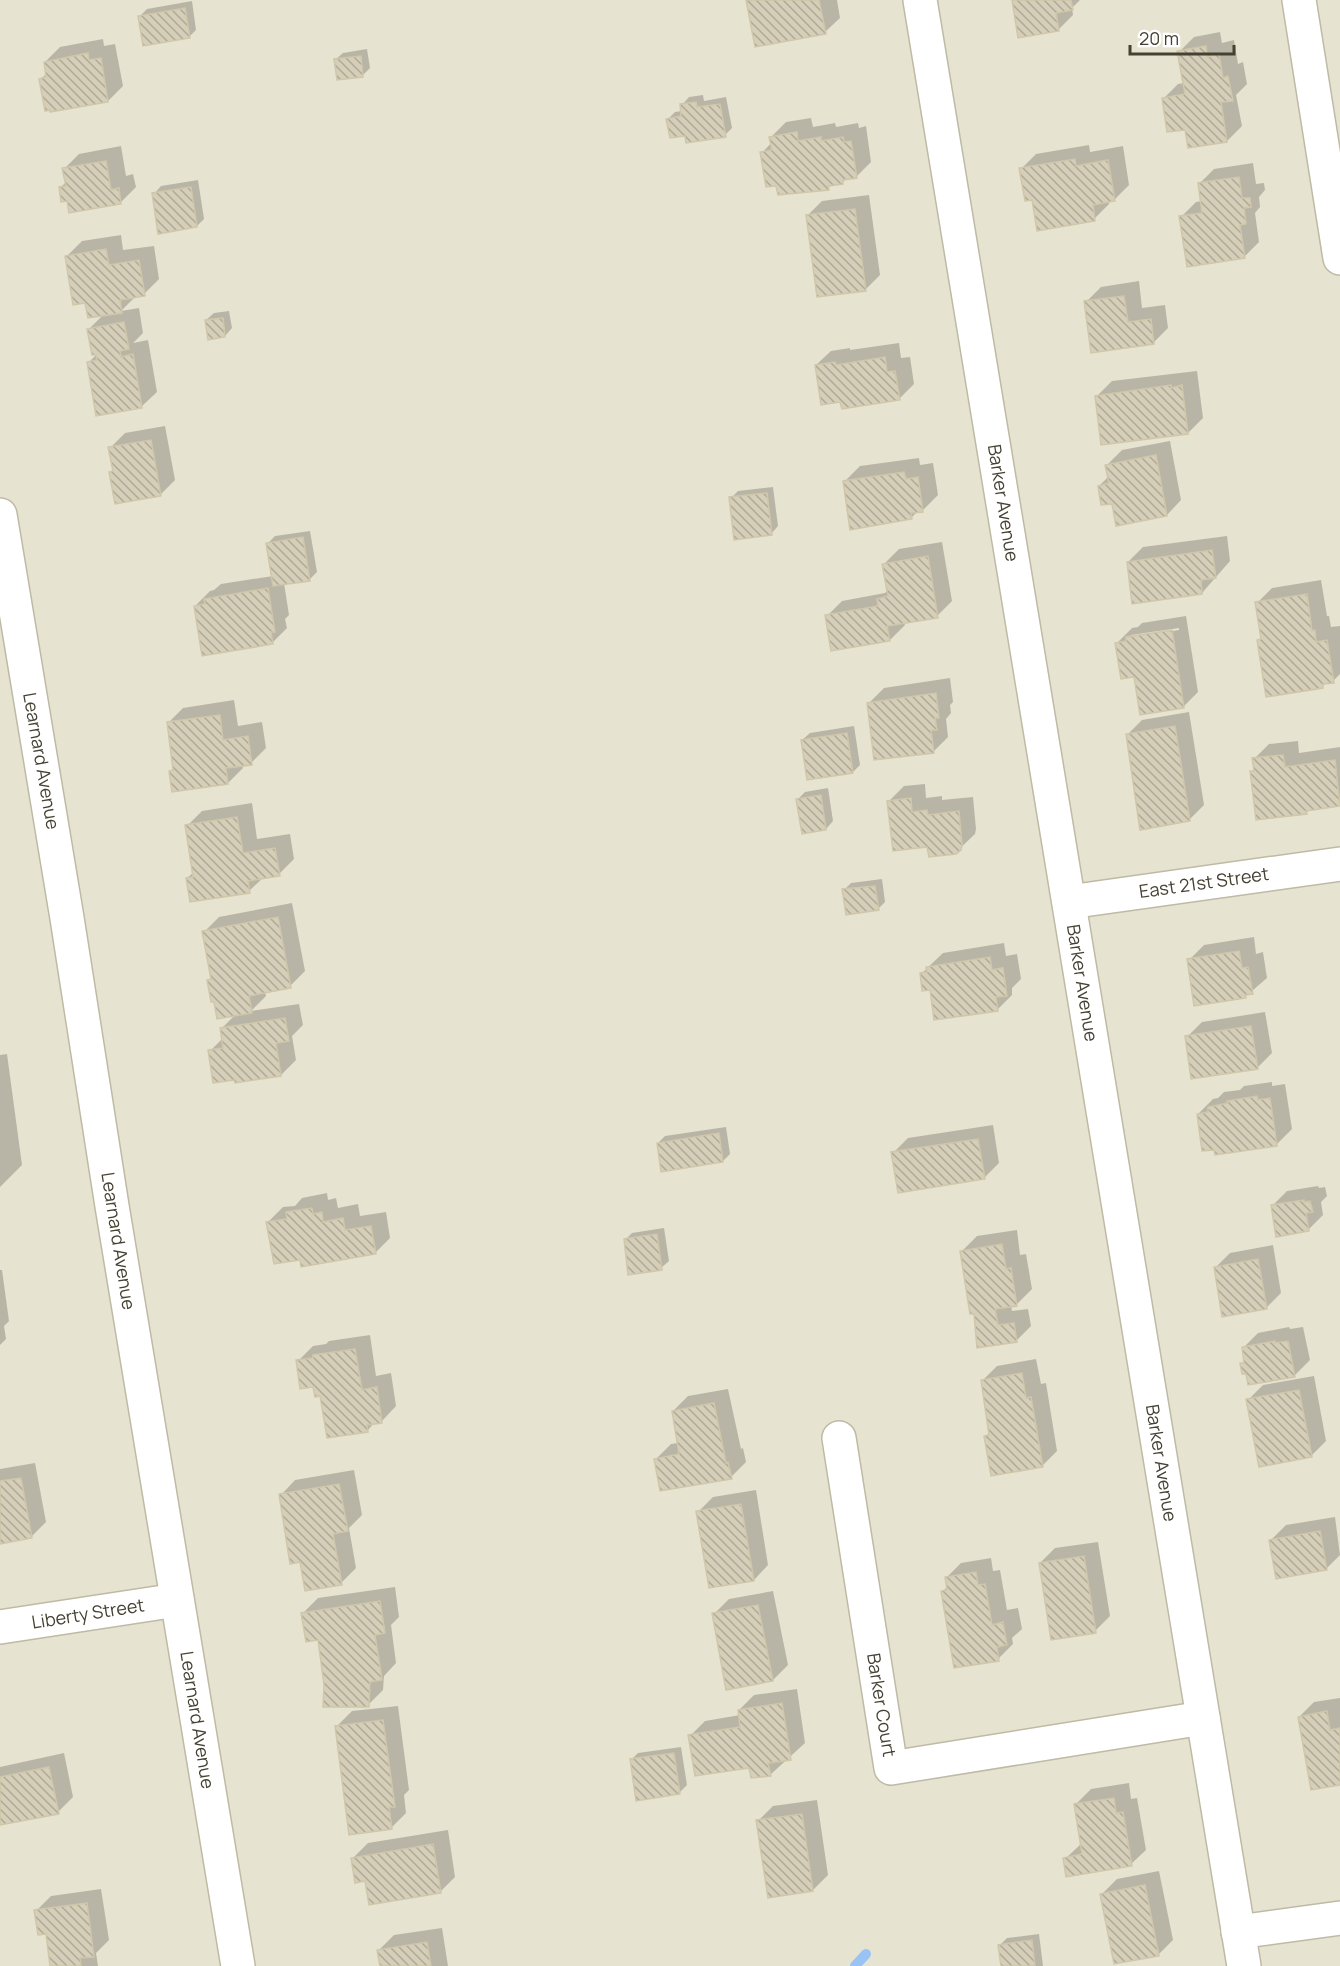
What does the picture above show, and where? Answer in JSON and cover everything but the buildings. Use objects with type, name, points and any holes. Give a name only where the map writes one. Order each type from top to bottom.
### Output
[{"type":"street","name":"Barker Avenue","points":[[920,0],[1244,1966]]},
{"type":"street","points":[[1299,0],[1340,258]]},
{"type":"street","name":"Learnard Avenue","points":[[0,515],[238,1966]]},
{"type":"street","name":"East 21st Street","points":[[1069,902],[1340,864]]},
{"type":"street","name":"Barker Court","points":[[839,1438],[891,1768],[1203,1718]]},
{"type":"street","name":"Liberty Street","points":[[0,1628],[177,1600]]},
{"type":"street","points":[[1238,1932],[1340,1918]]},
{"type":"shaded area","points":[[0,0],[1340,0],[1340,1966],[0,1966]]},
{"type":"waterway","points":[[855,1966],[866,1954]]}]
